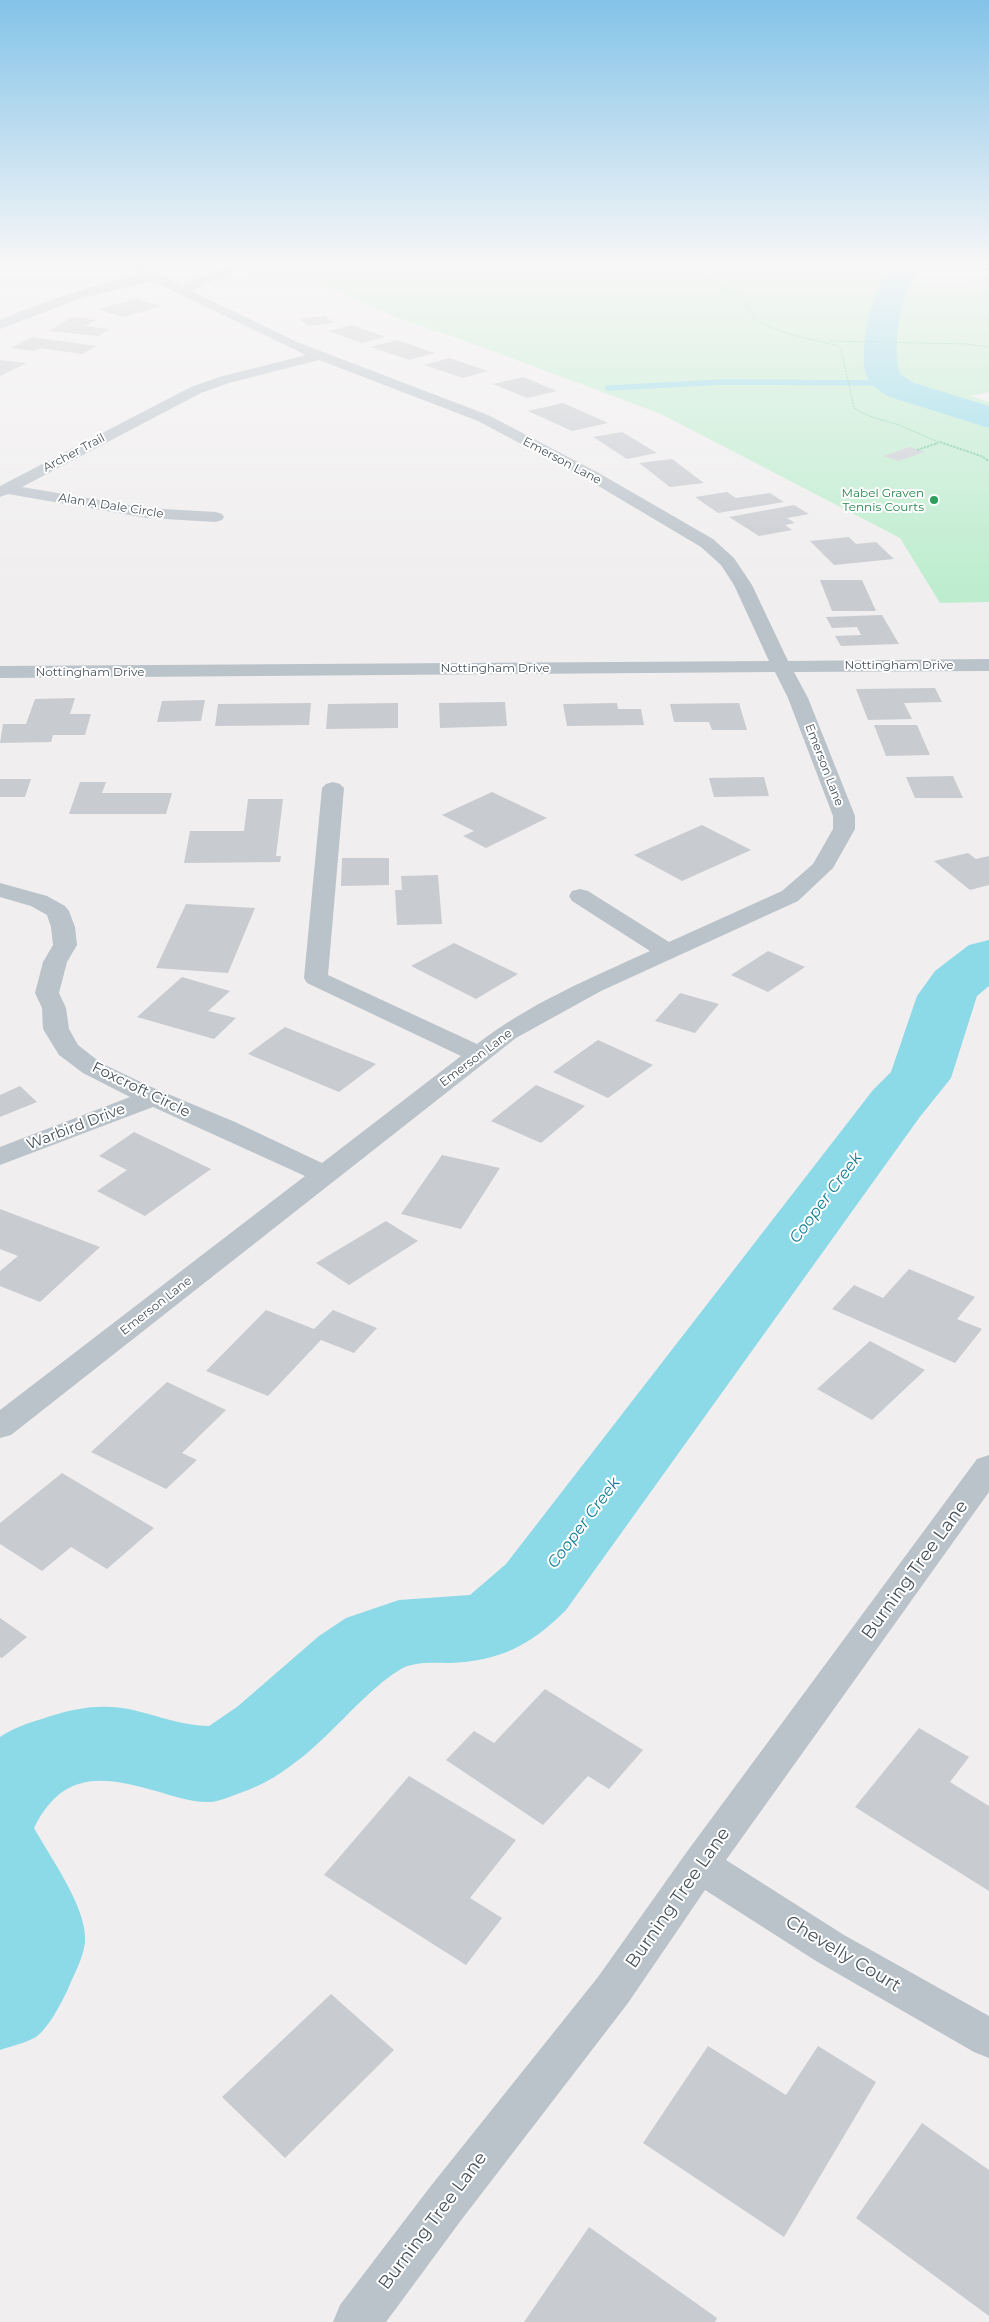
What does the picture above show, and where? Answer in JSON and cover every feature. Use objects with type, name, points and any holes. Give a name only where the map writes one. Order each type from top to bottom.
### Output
[{"type":"street","name":"Archer Trail","points":[[4,490],[196,390],[224,380],[262,370]]},
{"type":"street","name":"Emerson Lane","points":[[0,1428],[507,1033],[592,986],[667,951],[754,915],[790,896],[822,868],[844,829],[844,816],[798,698],[783,666],[775,654],[743,584],[728,562],[707,543],[591,475],[483,418],[359,370]]},
{"type":"street","name":"Alan A Dale Circle","points":[[4,490],[147,513],[216,517]]},
{"type":"street","name":"Nottingham Drive","points":[[0,672],[989,664]]},
{"type":"street","points":[[333,788],[316,978],[479,1055]]},
{"type":"street","name":"Foxcroft Circle","points":[[0,890],[39,901],[57,911],[63,927],[65,945],[55,962],[47,994],[54,1008],[56,1029],[68,1050],[92,1068],[153,1098],[325,1175]]},
{"type":"street","points":[[580,896],[667,951]]},
{"type":"street","name":"Warbird Drive","points":[[0,1157],[153,1098]]},
{"type":"street","name":"Burning Tree Lane","points":[[357,2322],[446,2203],[614,1990],[700,1865],[989,1468]]},
{"type":"street","name":"Chevelly Court","points":[[700,1865],[830,1948],[989,2038]]},
{"type":"path","points":[[846,370],[854,408],[865,415],[901,426],[939,442],[981,456],[989,461]]},
{"type":"path","points":[[917,450],[939,442]]},
{"type":"green space","points":[[544,370],[989,370],[989,392],[970,396],[989,402],[989,602],[940,603],[900,538],[661,414]]},
{"type":"building","points":[[0,370],[12,370],[0,376]]},
{"type":"building","points":[[440,370],[488,371],[463,378]]},
{"type":"building","points":[[523,377],[557,391],[527,398],[493,384]]},
{"type":"building","points":[[563,403],[608,423],[572,431],[528,411]]},
{"type":"building","points":[[622,432],[657,453],[627,459],[593,437]]},
{"type":"building","points":[[910,447],[925,452],[898,461],[883,456]]},
{"type":"building","points":[[672,459],[704,483],[670,487],[639,463]]},
{"type":"building","points":[[727,492],[736,498],[770,493],[784,502],[718,513],[695,497]]},
{"type":"building","points":[[794,505],[809,514],[787,518],[795,523],[785,525],[792,530],[759,536],[729,517]]},
{"type":"building","points":[[849,537],[856,544],[876,542],[894,559],[834,565],[810,541]]},
{"type":"building","points":[[820,580],[862,580],[876,611],[832,611]]},
{"type":"building","points":[[882,615],[899,644],[841,646],[835,636],[861,635],[857,627],[832,628],[826,617]]},
{"type":"building","points":[[935,688],[942,702],[904,703],[912,719],[868,720],[856,689]]},
{"type":"building","points":[[75,698],[70,714],[91,714],[85,735],[53,735],[51,742],[0,743],[3,724],[26,724],[35,699]]},
{"type":"building","points":[[205,700],[201,721],[157,722],[162,701]]},
{"type":"building","points":[[505,702],[507,726],[440,728],[439,703]]},
{"type":"building","points":[[311,703],[309,725],[215,726],[218,704]]},
{"type":"building","points":[[398,703],[398,728],[326,729],[328,704]]},
{"type":"building","points":[[617,703],[618,709],[641,709],[644,725],[567,726],[563,704]]},
{"type":"building","points":[[739,703],[747,730],[712,730],[709,722],[674,722],[670,704]]},
{"type":"building","points":[[874,725],[917,725],[930,755],[886,756]]},
{"type":"building","points":[[953,776],[963,798],[915,798],[906,777]]},
{"type":"building","points":[[764,777],[769,796],[714,797],[709,778]]},
{"type":"building","points":[[0,779],[31,779],[25,797],[0,797]]},
{"type":"building","points":[[80,782],[106,782],[102,793],[172,793],[166,814],[69,814]]},
{"type":"building","points":[[492,792],[547,818],[486,848],[463,836],[474,831],[442,815]]},
{"type":"building","points":[[248,799],[283,799],[276,856],[281,856],[280,862],[184,863],[190,831],[244,831]]},
{"type":"building","points":[[702,825],[751,850],[682,881],[634,855]]},
{"type":"building","points":[[968,853],[976,859],[989,856],[989,885],[970,890],[934,861]]},
{"type":"building","points":[[342,858],[389,858],[389,885],[341,886]]},
{"type":"building","points":[[438,875],[442,924],[397,925],[395,890],[402,890],[401,876]]},
{"type":"building","points":[[186,904],[255,908],[228,973],[156,968]]},
{"type":"building","points":[[454,943],[518,974],[476,999],[411,966]]},
{"type":"building","points":[[768,951],[805,967],[768,992],[731,975]]},
{"type":"building","points":[[182,977],[230,991],[208,1011],[236,1018],[214,1039],[137,1017]]},
{"type":"building","points":[[680,993],[719,1004],[695,1033],[655,1021]]},
{"type":"building","points":[[285,1027],[376,1064],[339,1092],[248,1054]]},
{"type":"building","points":[[598,1040],[653,1065],[608,1098],[553,1072]]},
{"type":"building","points":[[536,1085],[585,1106],[541,1143],[491,1121]]},
{"type":"building","points":[[20,1086],[37,1102],[0,1117],[0,1095]]},
{"type":"building","points":[[134,1132],[211,1169],[145,1216],[97,1191],[127,1170],[99,1156]]},
{"type":"building","points":[[442,1155],[500,1168],[461,1229],[401,1214]]},
{"type":"building","points":[[0,1209],[100,1247],[40,1302],[0,1286],[0,1271],[18,1256],[0,1249]]},
{"type":"building","points":[[386,1221],[418,1241],[349,1285],[316,1263]]},
{"type":"building","points":[[909,1269],[975,1297],[957,1319],[982,1329],[955,1363],[832,1309],[854,1285],[883,1298]]},
{"type":"building","points":[[266,1310],[314,1329],[333,1310],[377,1328],[354,1353],[321,1340],[268,1396],[206,1371]]},
{"type":"building","points":[[870,1341],[925,1370],[872,1420],[817,1389]]},
{"type":"building","points":[[167,1382],[226,1410],[182,1453],[197,1460],[166,1489],[91,1452]]},
{"type":"building","points":[[62,1473],[154,1528],[107,1569],[71,1547],[42,1571],[0,1544],[0,1523]]},
{"type":"building","points":[[0,1618],[27,1637],[2,1658],[0,1657]]},
{"type":"building","points":[[545,1689],[643,1750],[609,1789],[588,1776],[543,1825],[446,1760],[474,1731],[494,1743]]},
{"type":"building","points":[[919,1728],[969,1757],[950,1782],[989,1806],[989,1891],[855,1807]]},
{"type":"building","points":[[409,1776],[516,1840],[470,1898],[502,1918],[466,1965],[324,1875]]},
{"type":"building","points":[[331,1994],[394,2050],[285,2158],[222,2097]]},
{"type":"building","points":[[708,2046],[786,2095],[818,2046],[876,2082],[784,2237],[643,2143]]},
{"type":"building","points":[[922,2123],[989,2170],[989,2316],[856,2218]]},
{"type":"building","points":[[589,2227],[717,2318],[715,2322],[524,2322]]},
{"type":"waterway","name":"Cooper Creek","points":[[882,370],[884,376],[890,383],[902,390],[989,417]]},
{"type":"waterway","points":[[608,388],[724,382],[890,383]]},
{"type":"waterway","name":"Cooper Creek","points":[[0,1803],[6,1790],[22,1771],[35,1761],[65,1748],[81,1745],[114,1744],[192,1763],[213,1764],[229,1759],[248,1749],[290,1715],[349,1660],[376,1642],[387,1637],[411,1632],[482,1627],[498,1620],[512,1610],[536,1587],[896,1104],[920,1078],[947,996],[956,983],[989,957]]},
{"type":"waterway","name":"Cooper Creek","points":[[0,1856],[30,1910],[36,1930],[36,1942],[29,1965],[16,1986],[0,2004]]},
{"type":"place","name":"Mabel Graven Tennis Courts","points":[[934,500]]}]
